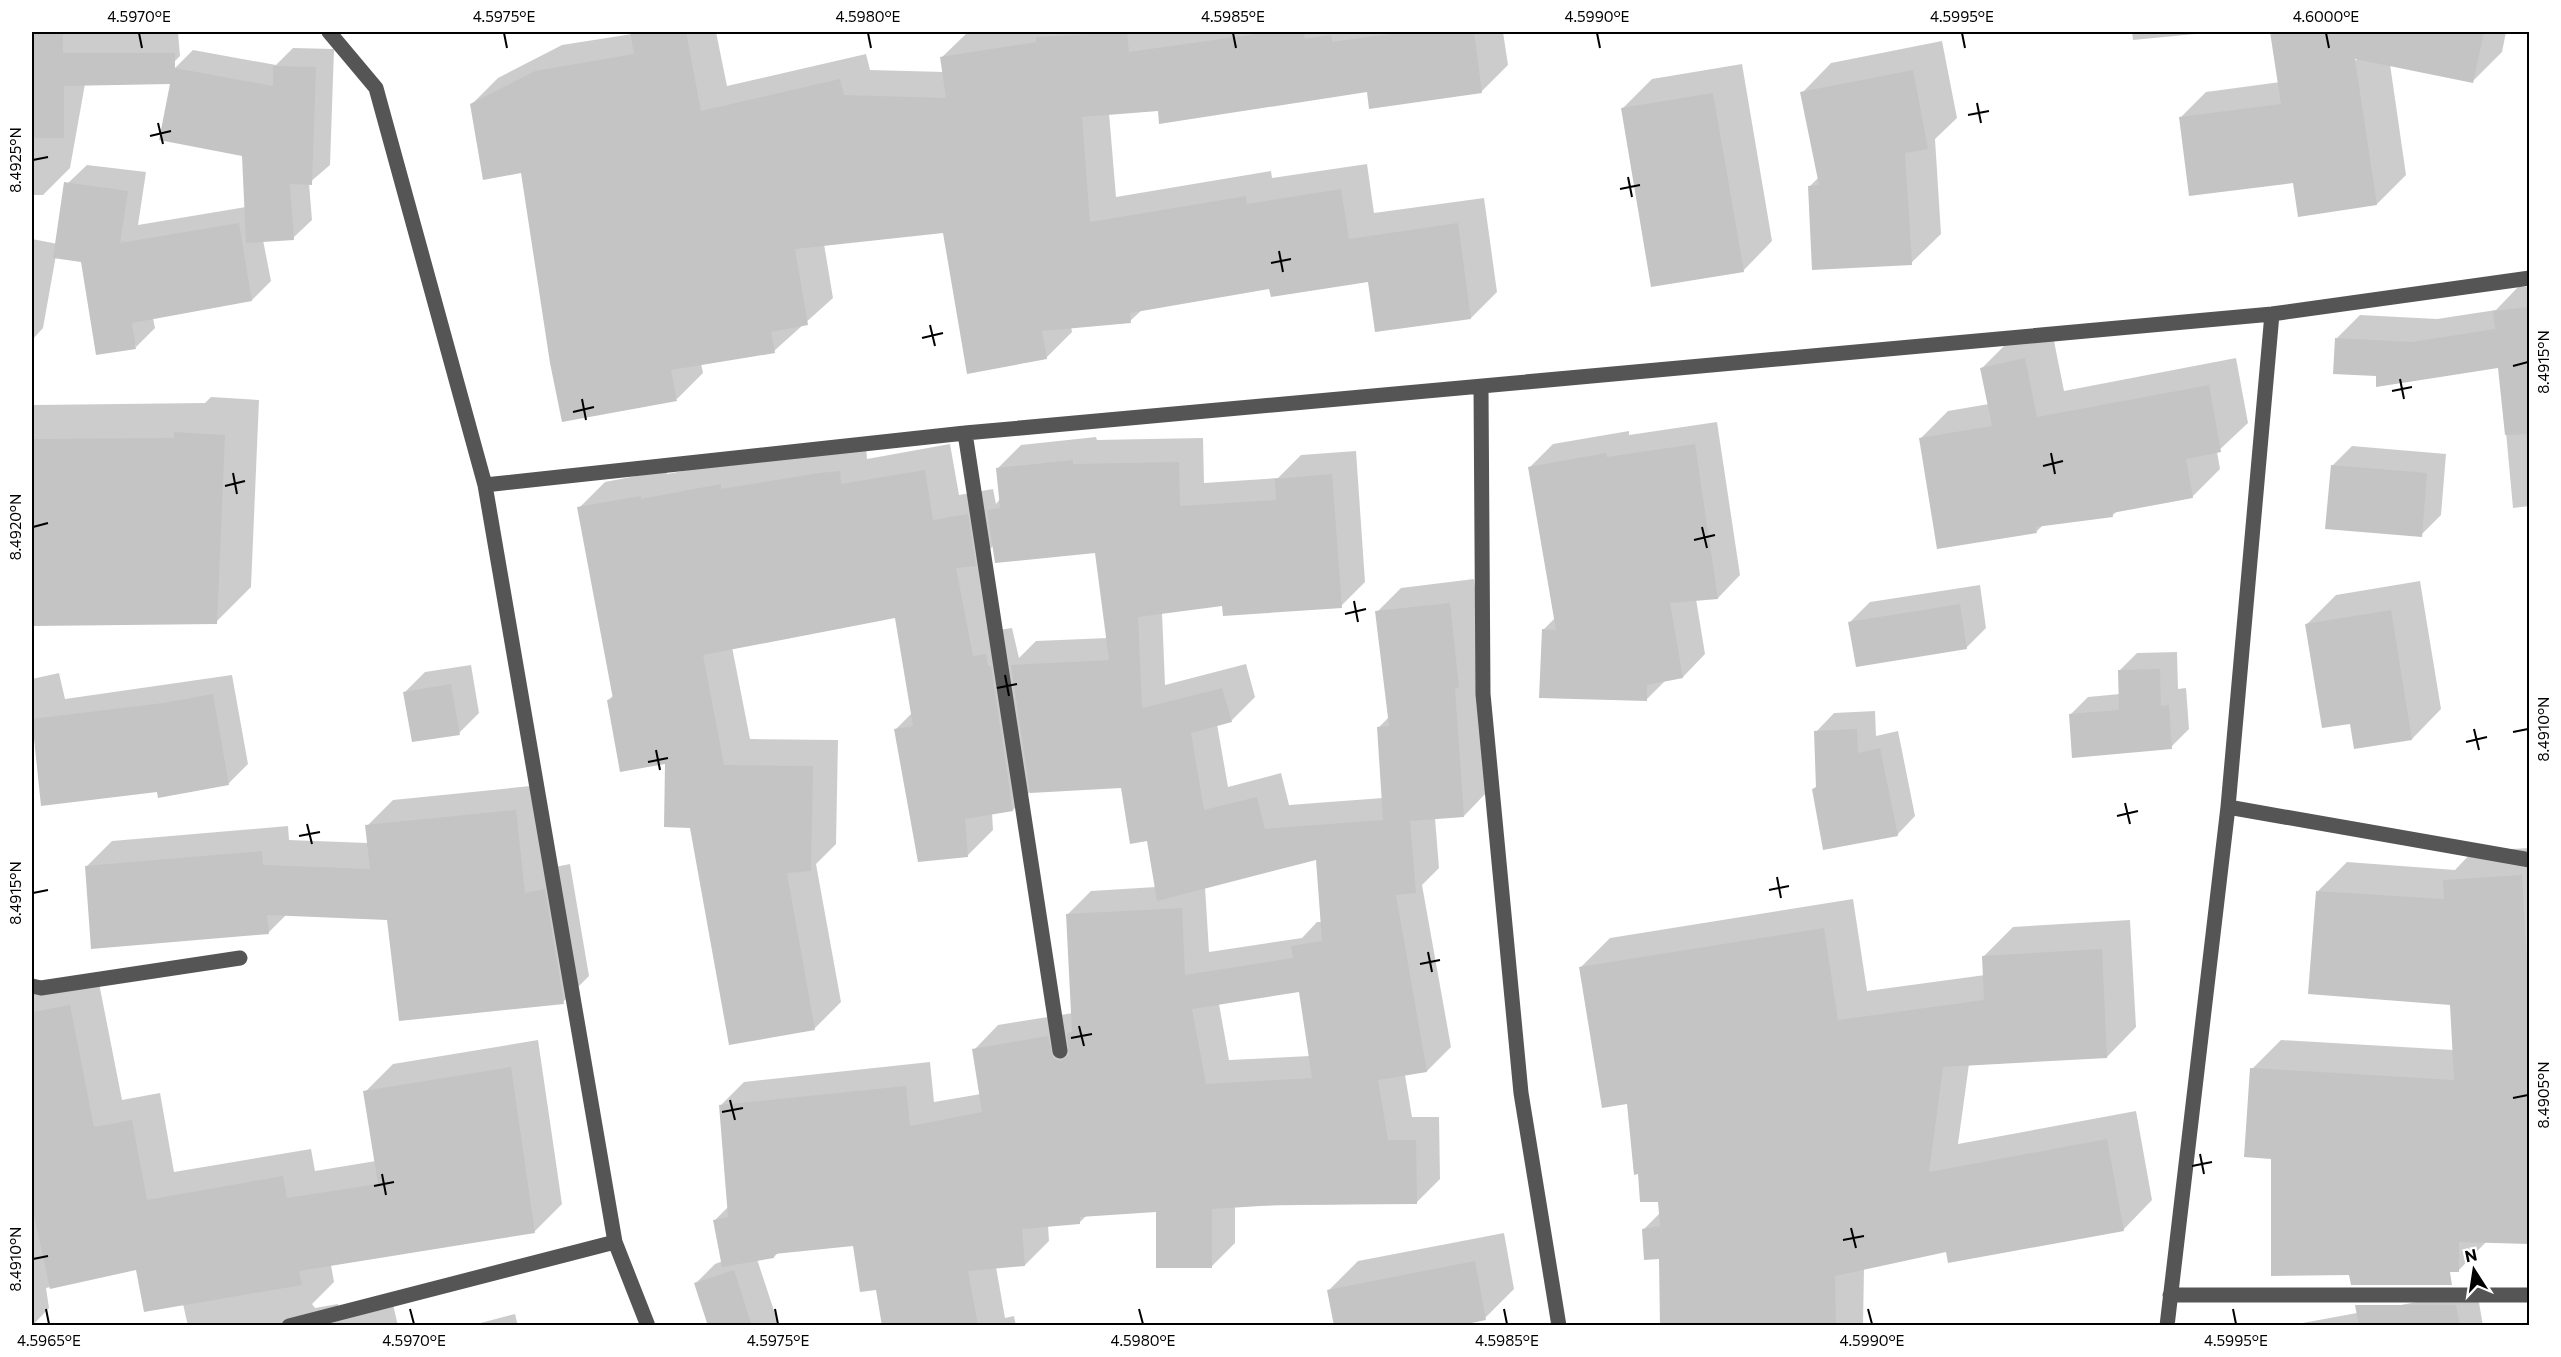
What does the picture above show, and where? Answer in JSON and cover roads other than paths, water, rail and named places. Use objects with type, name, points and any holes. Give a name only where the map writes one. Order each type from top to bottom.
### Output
[{"type":"street","points":[[329,32],[376,88],[485,485],[615,1242],[648,1326]]},
{"type":"street","points":[[485,485],[965,433],[2272,314],[2529,278]]},
{"type":"street","points":[[2167,1326],[2228,807],[2272,314]]},
{"type":"street","points":[[1481,387],[1483,694],[1521,1094],[1559,1326]]},
{"type":"street","points":[[965,433],[1060,1051]]},
{"type":"street","points":[[2228,807],[2529,860]]},
{"type":"street","points":[[32,986],[41,988],[240,958]]},
{"type":"street","points":[[289,1326],[615,1242]]},
{"type":"street","points":[[2169,1295],[2529,1295]]}]
